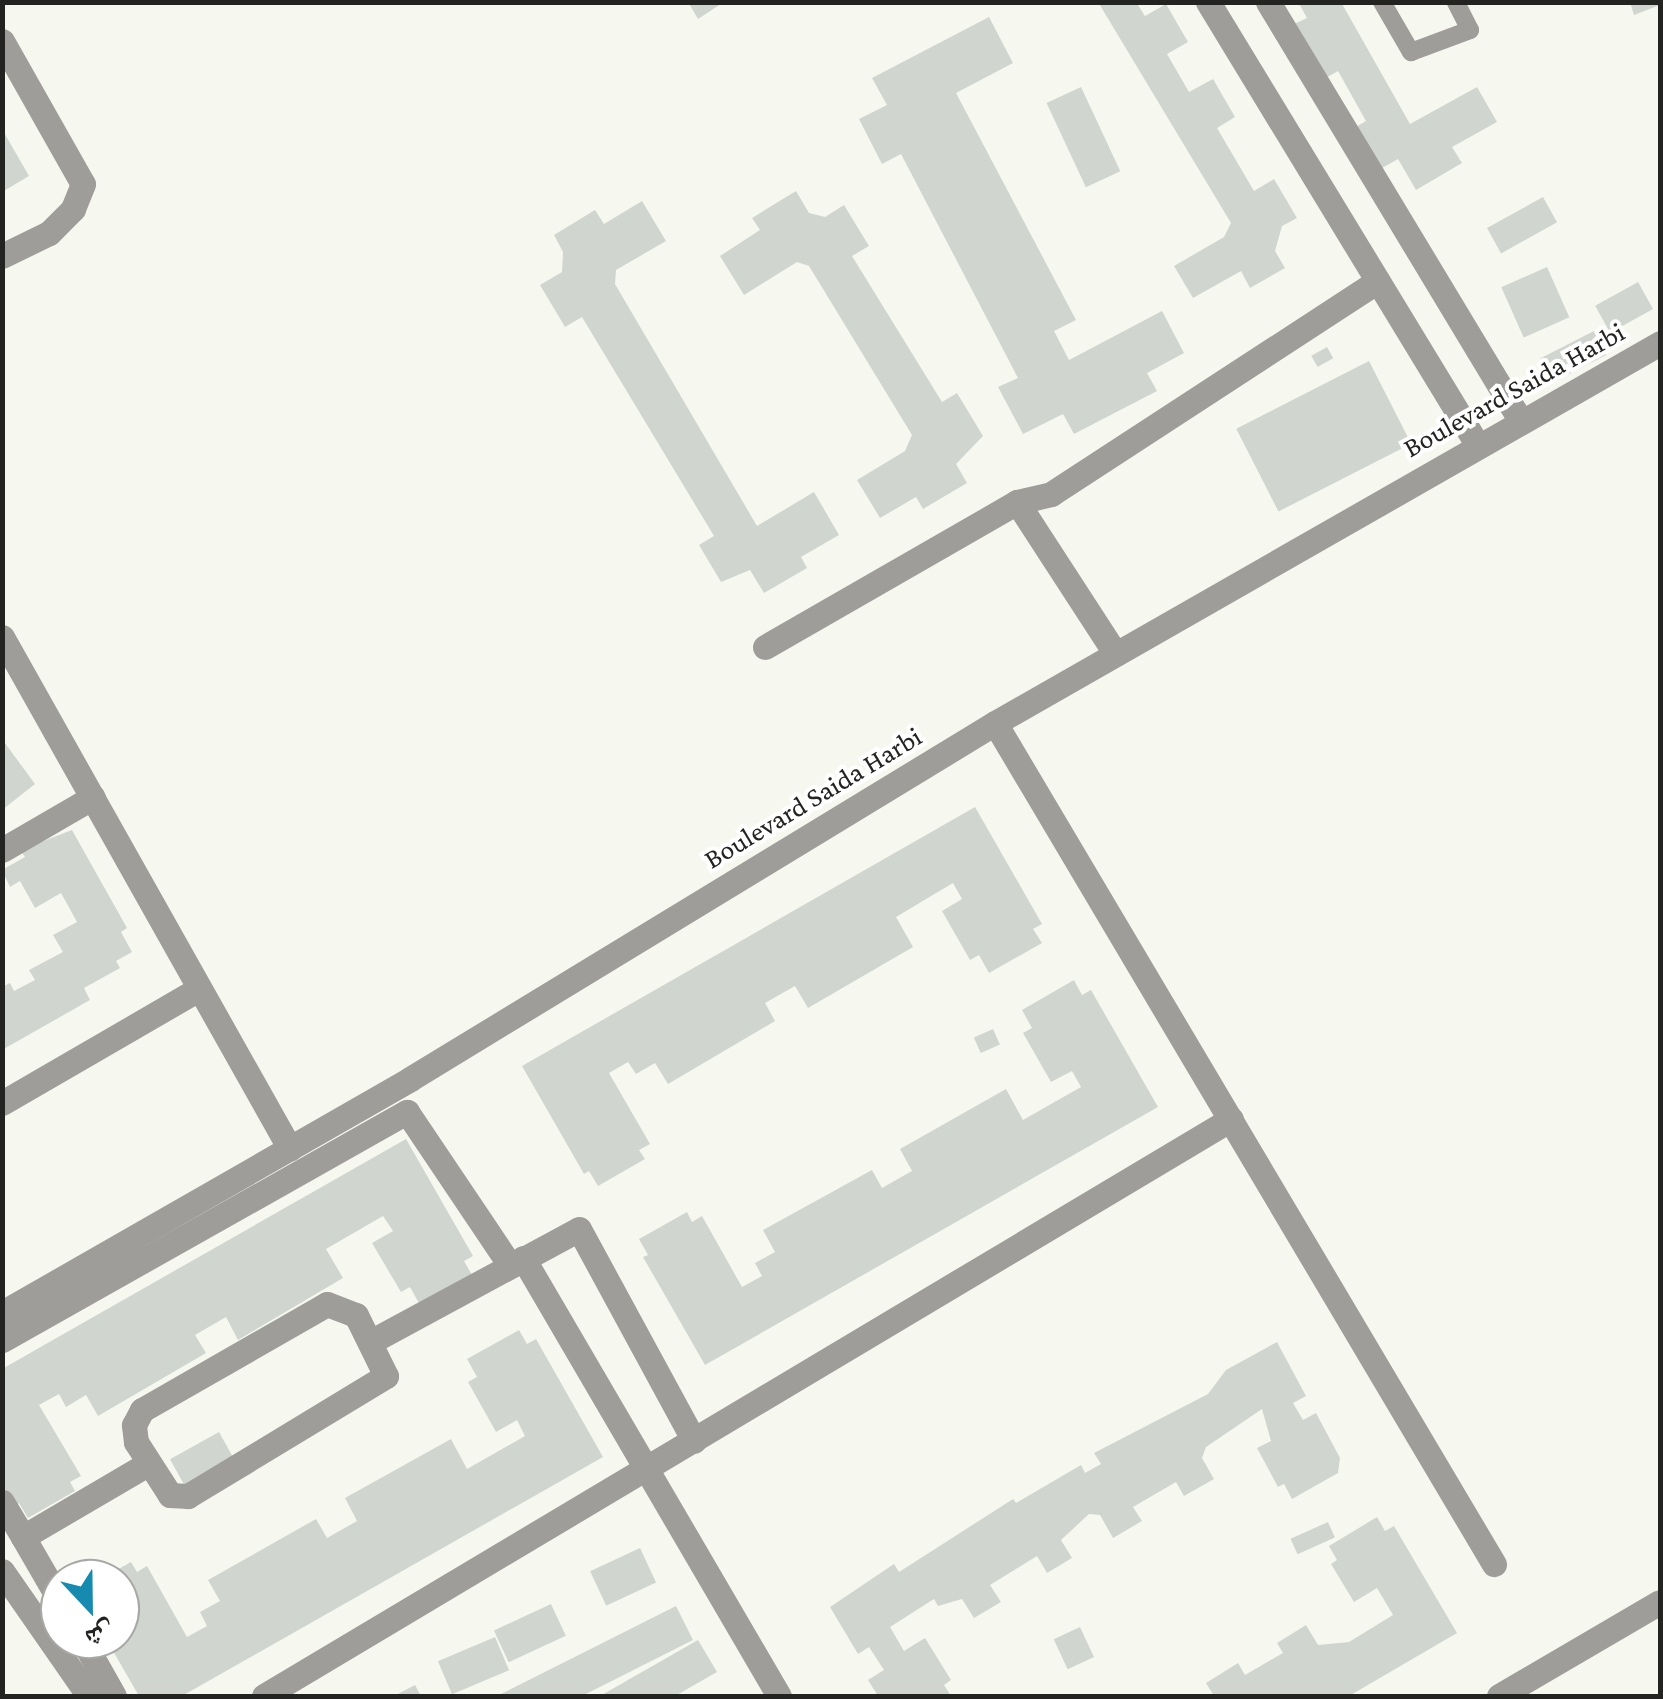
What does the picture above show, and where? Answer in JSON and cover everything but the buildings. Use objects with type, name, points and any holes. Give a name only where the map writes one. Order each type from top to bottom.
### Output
[{"type":"street","points":[[1208,2],[1478,444]]},
{"type":"street","points":[[1268,2],[1520,419]]},
{"type":"street","points":[[2,41],[83,184],[74,209],[49,233],[2,256]]},
{"type":"street","points":[[766,647],[1017,502],[1051,494],[1378,281]]},
{"type":"street","name":"Boulevard Saida Harbi","points":[[2,1313],[290,1150],[994,723],[1520,419],[1660,343]]},
{"type":"street","points":[[1017,502],[1115,653]]},
{"type":"street","points":[[2,637],[290,1150]]},
{"type":"street","points":[[994,723],[1494,1564]]},
{"type":"street","points":[[2,850],[92,797]]},
{"type":"street","points":[[2,1103],[197,990]]},
{"type":"street","points":[[2,1340],[408,1112],[516,1262],[778,1696]]},
{"type":"street","points":[[264,1696],[1232,1120]]},
{"type":"street","points":[[372,1340],[580,1229],[694,1441]]},
{"type":"street","points":[[326,1304],[356,1315],[372,1340],[386,1376],[373,1388],[188,1496],[170,1495],[136,1442],[134,1425],[142,1410],[326,1304]]},
{"type":"street","points":[[24,1537],[149,1464]]},
{"type":"street","points":[[2,1502],[40,1565]]},
{"type":"street","points":[[3,1575],[89,1696]]},
{"type":"street","points":[[1498,1696],[1660,1602]]},
{"type":"street","points":[[93,1659],[114,1696]]},
{"type":"lane","points":[[1382,2],[1411,52],[1470,30],[1456,2]]}]
